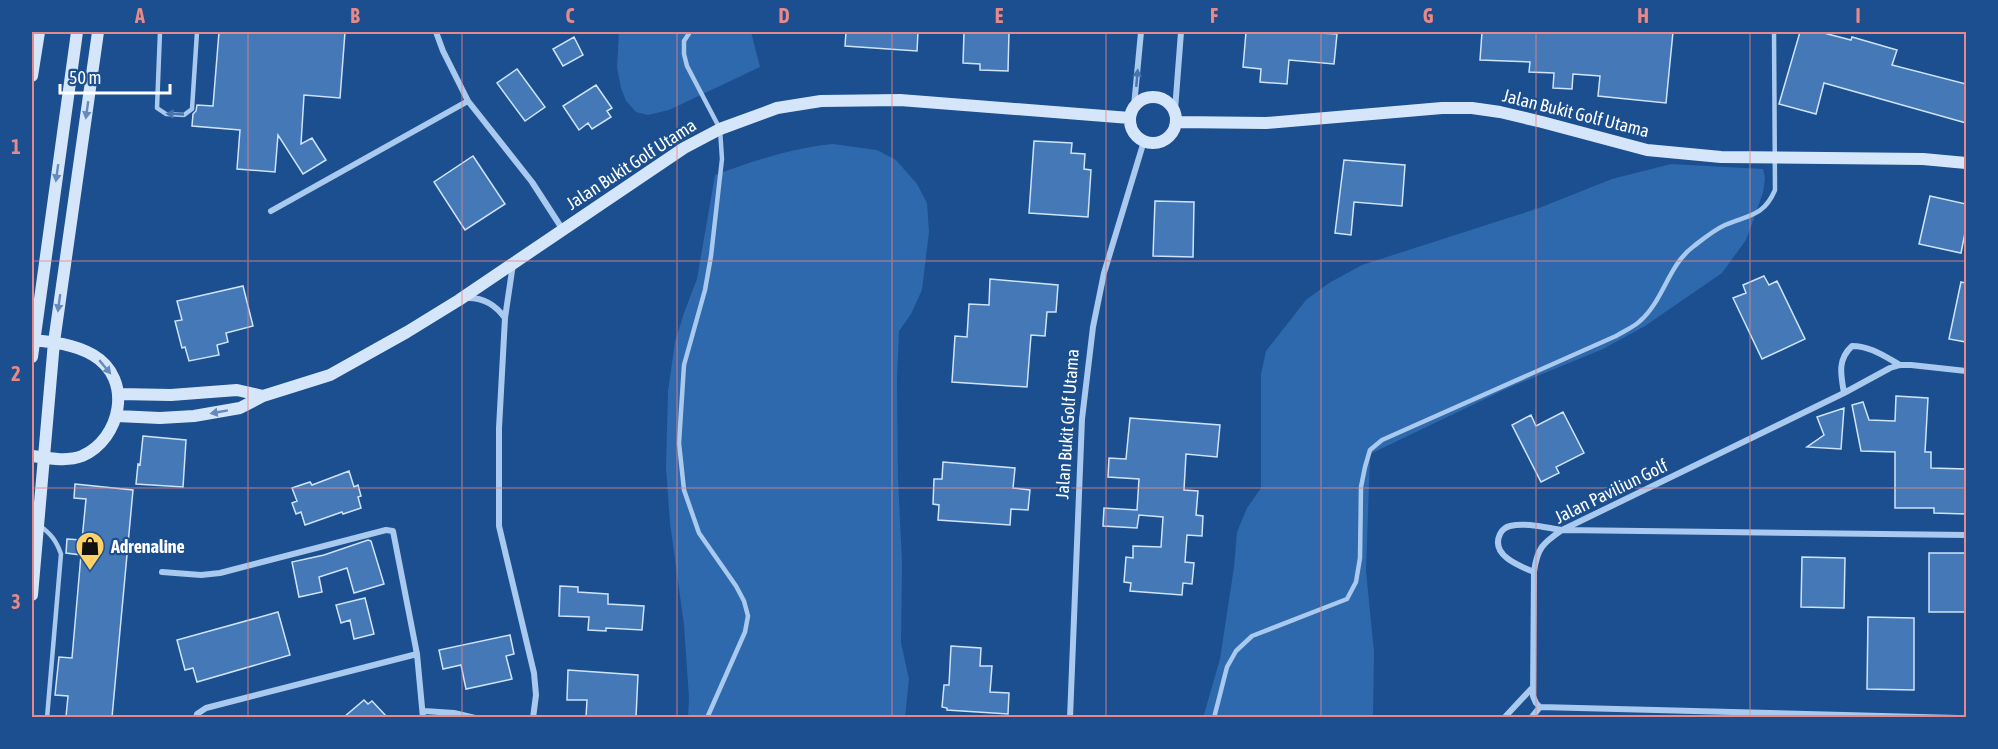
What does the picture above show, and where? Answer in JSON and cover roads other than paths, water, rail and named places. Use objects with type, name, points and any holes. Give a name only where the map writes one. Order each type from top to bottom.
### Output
[{"type":"street","points":[[32,76],[39,32]]},
{"type":"street","points":[[32,357],[32,340],[76,32]]},
{"type":"street","points":[[32,595],[37,524],[37,457],[99,32]]},
{"type":"street","points":[[436,32],[468,100],[532,182],[562,230]]},
{"type":"street","points":[[1141,32],[1132,112],[1135,134],[1144,141],[1159,142],[1165,140],[1175,129],[1181,32]]},
{"type":"street","points":[[1132,112],[1142,100],[1156,97],[1165,100],[1176,116]]},
{"type":"street","points":[[272,211],[468,100]]},
{"type":"street","name":"Jalan Bukit Golf Utama","points":[[122,416],[145,418],[194,416],[240,408],[263,396],[330,375],[459,300],[684,148],[720,129],[777,108],[821,101],[900,100],[1132,112]]},
{"type":"street","name":"Jalan Bukit Golf Utama","points":[[1176,116],[1266,123],[1442,108],[1472,108],[1542,122],[1647,150],[1721,157],[1923,159],[1966,163]]},
{"type":"street","name":"Jalan Bukit Golf Utama","points":[[1070,717],[1082,419],[1093,327],[1104,273],[1144,141]]},
{"type":"street","points":[[513,263],[505,318],[499,438],[499,526],[534,673],[536,695],[533,717]]},
{"type":"street","points":[[459,300],[477,298],[486,300],[505,318]]},
{"type":"street","points":[[32,340],[76,347],[96,356],[111,373],[123,394],[122,416],[97,448],[80,457],[64,459],[37,457]]},
{"type":"street","points":[[1844,393],[1841,366],[1844,354],[1852,346],[1873,350],[1900,364],[1966,371]]},
{"type":"street","name":"Jalan Paviliun Golf","points":[[1540,707],[1533,696],[1534,572],[1536,555],[1546,541],[1562,530],[1900,364]]},
{"type":"street","name":"Jalan Bukit Golf Utama","points":[[123,394],[202,394],[237,390],[263,396]]},
{"type":"street","points":[[1534,572],[1511,562],[1503,554],[1498,546],[1499,536],[1503,530],[1510,526],[1522,525],[1562,530],[1966,535]]},
{"type":"street","points":[[162,572],[201,575],[220,573],[386,530],[393,531],[417,654],[424,714],[475,717]]},
{"type":"street","points":[[196,717],[206,708],[417,654]]},
{"type":"street","points":[[1504,717],[1533,687]]},
{"type":"street","points":[[1531,717],[1540,707],[1958,717]]},
{"type":"lane","points":[[160,32],[157,108],[166,114],[184,115],[192,109],[197,32]]},
{"type":"lane","points":[[690,32],[684,41],[687,66],[720,129],[722,159],[705,290],[684,365],[680,443],[684,490],[699,533],[736,586],[744,601],[748,616],[745,632],[707,717]]},
{"type":"lane","points":[[1214,717],[1227,667],[1236,651],[1252,636],[1347,599],[1356,582],[1360,558],[1361,487],[1370,450],[1382,440],[1616,336],[1640,321],[1658,298],[1671,270],[1691,247],[1723,226],[1757,214],[1770,201],[1775,190],[1774,32]]},
{"type":"lane","points":[[37,524],[51,534],[61,554],[47,717]]},
{"type":"place","name":"Adrenaline","points":[[90,572]]}]
